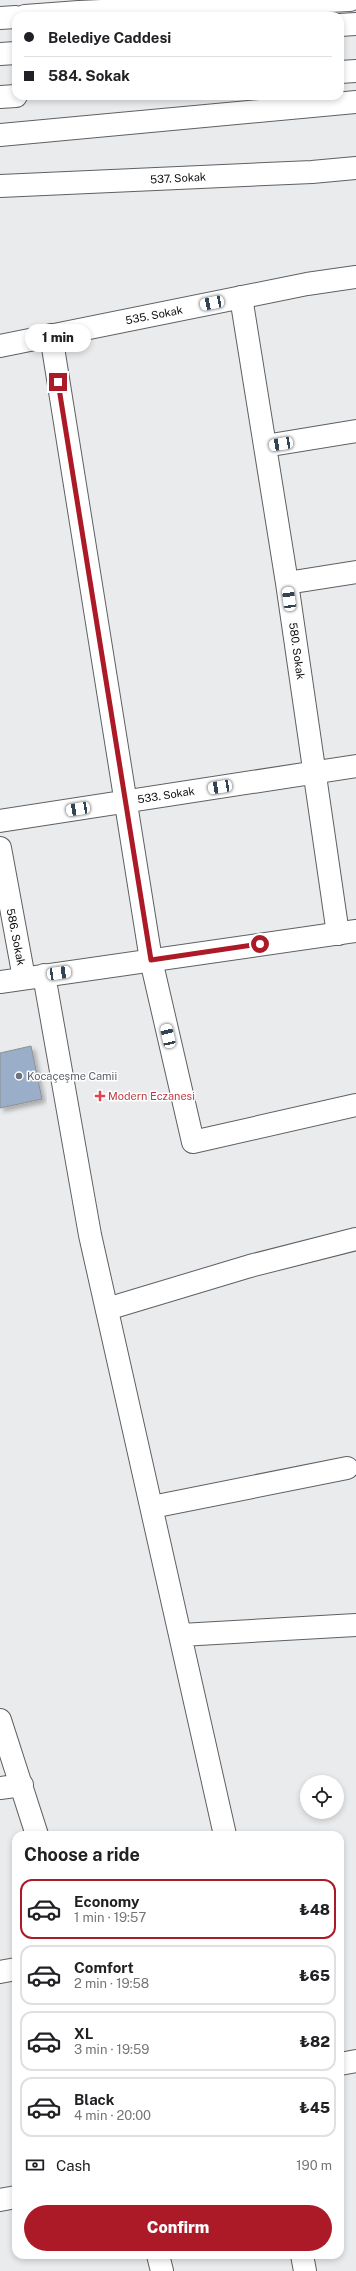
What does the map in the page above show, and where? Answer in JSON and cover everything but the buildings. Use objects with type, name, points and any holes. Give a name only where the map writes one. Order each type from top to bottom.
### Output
[{"type":"main road","points":[[75,12],[350,0]]},
{"type":"main road","points":[[0,18],[12,17]]},
{"type":"main road","points":[[344,25],[356,24]]},
{"type":"main road","points":[[0,54],[12,53]]},
{"type":"main road","points":[[344,72],[356,71]]},
{"type":"main road","points":[[0,97],[12,96]]},
{"type":"main road","points":[[0,135],[356,102]]},
{"type":"main road","name":"537. Sokak","points":[[0,186],[312,172],[356,168]]},
{"type":"main road","name":"535. Sokak","points":[[0,346],[241,297],[356,277]]},
{"type":"main road","name":"580. Sokak","points":[[241,297],[266,446],[314,772],[347,932]]},
{"type":"main road","points":[[51,335],[151,960],[193,1142],[356,1105]]},
{"type":"main road","points":[[266,446],[356,431]]},
{"type":"main road","points":[[287,584],[356,572]]},
{"type":"main road","name":"533. Sokak","points":[[0,820],[356,766]]},
{"type":"main road","name":"586. Sokak","points":[[0,848],[34,976],[90,1235],[224,1831]]},
{"type":"main road","points":[[0,982],[347,932]]},
{"type":"main road","points":[[107,1309],[250,1266],[356,1239]]},
{"type":"main road","points":[[152,1508],[347,1468]]},
{"type":"main road","points":[[181,1635],[356,1625]]},
{"type":"main road","points":[[0,1720],[36,1831]]},
{"type":"main road","points":[[0,1788],[22,1785]]},
{"type":"main road","points":[[0,1972],[12,1970]]},
{"type":"main road","points":[[344,2063],[356,2061]]},
{"type":"main road","points":[[0,2200],[12,2197]]},
{"type":"main road","points":[[159,2259],[162,2271]]},
{"type":"main road","points":[[303,2259],[305,2271]]},
{"type":"place","name":"Kocaçeşme Camii","points":[[19,1076]]},
{"type":"place","name":"Modern Eczanesi","points":[[100,1096]]},
{"type":"route","points":[[58,382],[151,960],[260,944]]}]
